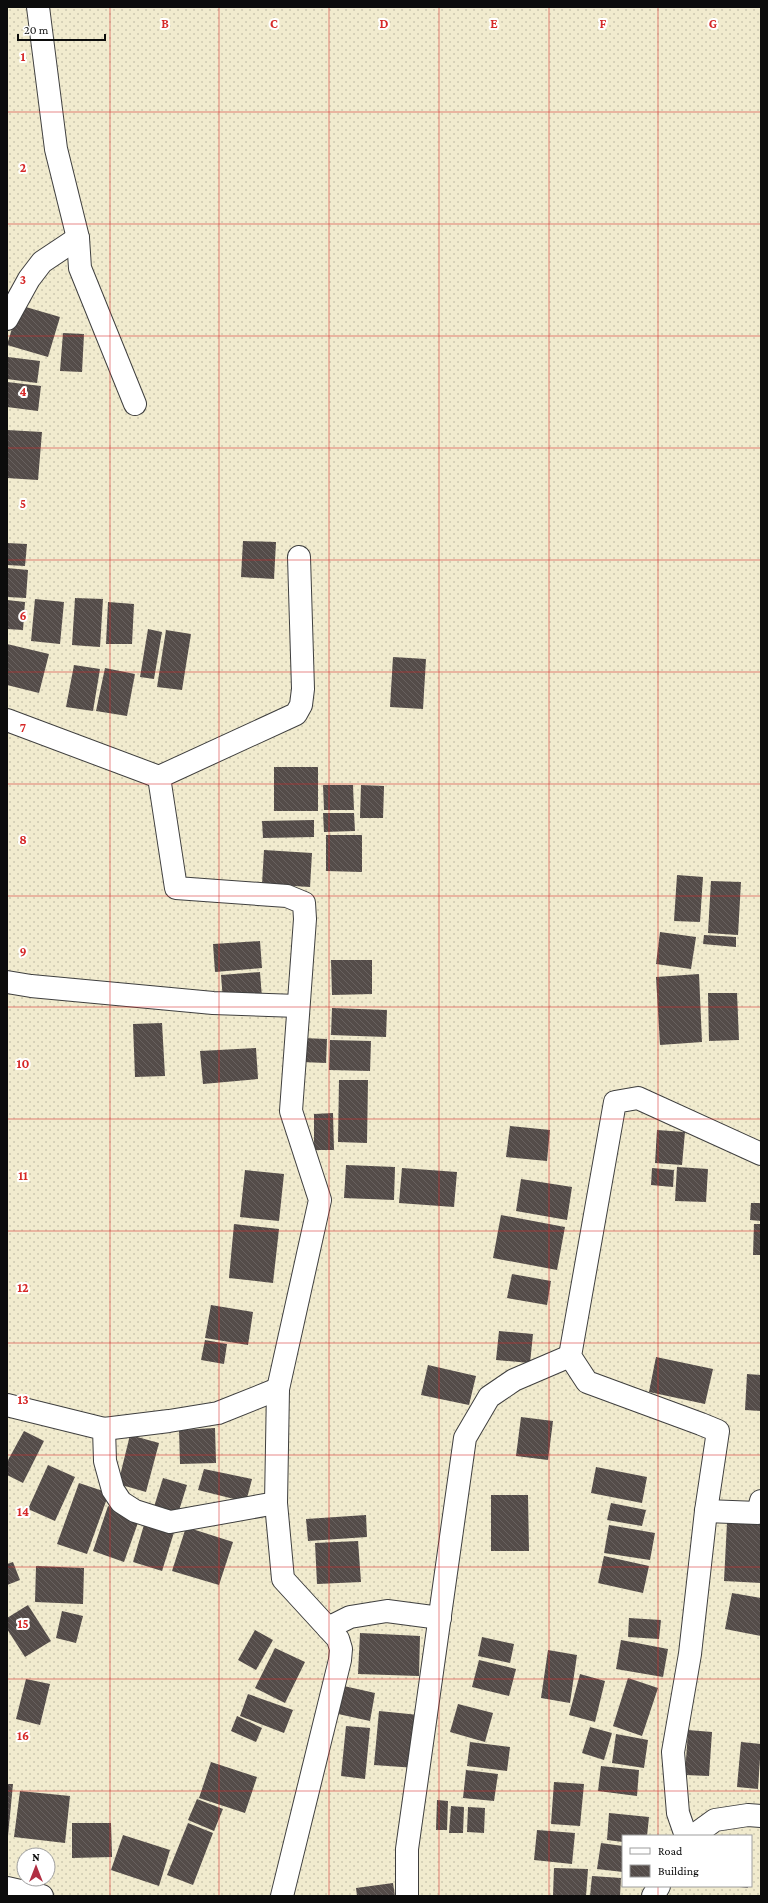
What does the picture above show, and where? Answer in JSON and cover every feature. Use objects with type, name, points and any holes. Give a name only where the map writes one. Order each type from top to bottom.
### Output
[{"type":"street","points":[[38,7],[56,149],[78,238],[80,268],[135,404]]},
{"type":"street","points":[[7,319],[29,279],[42,262],[78,238]]},
{"type":"street","points":[[7,720],[159,777],[296,714],[301,705],[303,690],[299,557]]},
{"type":"street","points":[[159,777],[176,888],[287,896],[304,903],[305,919],[291,1111],[320,1200],[278,1389],[276,1502],[283,1579],[338,1640],[341,1649],[340,1660],[282,1896]]},
{"type":"street","points":[[7,982],[31,986],[213,1003],[298,1006]]},
{"type":"street","points":[[686,1835],[678,1813],[673,1752],[690,1654],[706,1511],[718,1431],[587,1382],[570,1356],[615,1102],[638,1098],[761,1154]]},
{"type":"street","points":[[407,1896],[406,1849],[465,1438],[490,1397],[514,1380],[570,1356]]},
{"type":"street","points":[[7,1405],[104,1429],[169,1421],[218,1412],[278,1389]]},
{"type":"street","points":[[104,1429],[105,1461],[113,1490],[121,1502],[135,1511],[170,1522],[276,1502]]},
{"type":"street","points":[[706,1511],[758,1513],[761,1501]]},
{"type":"street","points":[[328,1628],[350,1618],[387,1611],[440,1618]]},
{"type":"street","points":[[694,1835],[715,1820],[748,1815],[761,1816]]},
{"type":"street","points":[[653,1896],[658,1887]]},
{"type":"street","points":[[7,1888],[42,1896]]},
{"type":"shaded area","points":[[7,7],[761,7],[761,1896],[7,1896]]},
{"type":"building","points":[[19,305],[60,317],[48,357],[7,345]]},
{"type":"building","points":[[63,333],[84,334],[82,372],[60,371]]},
{"type":"building","points":[[8,357],[40,361],[37,383],[7,379]]},
{"type":"building","points":[[7,382],[41,386],[38,411],[7,407]]},
{"type":"building","points":[[7,430],[42,432],[38,480],[7,478]]},
{"type":"building","points":[[243,541],[276,542],[274,579],[241,577]]},
{"type":"building","points":[[7,543],[27,544],[25,566],[7,565]]},
{"type":"building","points":[[7,568],[28,570],[26,598],[7,597]]},
{"type":"building","points":[[75,598],[103,599],[100,647],[72,645]]},
{"type":"building","points":[[35,599],[64,602],[60,644],[31,641]]},
{"type":"building","points":[[7,600],[25,602],[23,630],[7,629]]},
{"type":"building","points":[[108,602],[134,604],[132,644],[106,644]]},
{"type":"building","points":[[148,629],[162,632],[154,679],[140,677]]},
{"type":"building","points":[[166,630],[191,634],[182,690],[157,687]]},
{"type":"building","points":[[7,644],[49,654],[39,693],[7,685]]},
{"type":"building","points":[[393,657],[426,659],[423,709],[390,707]]},
{"type":"building","points":[[74,665],[100,669],[93,711],[66,707]]},
{"type":"building","points":[[105,668],[135,674],[127,716],[96,711]]},
{"type":"building","points":[[274,767],[318,767],[318,811],[274,811]]},
{"type":"building","points":[[323,785],[353,785],[354,810],[324,810]]},
{"type":"building","points":[[361,785],[384,786],[383,818],[360,818]]},
{"type":"building","points":[[323,813],[354,813],[355,831],[324,832]]},
{"type":"building","points":[[314,820],[314,837],[263,838],[262,821]]},
{"type":"building","points":[[326,835],[362,835],[362,872],[326,871]]},
{"type":"building","points":[[264,850],[312,853],[310,887],[262,884]]},
{"type":"building","points":[[677,875],[703,877],[700,922],[674,921]]},
{"type":"building","points":[[711,881],[741,882],[738,935],[708,933]]},
{"type":"building","points":[[660,932],[696,937],[691,969],[656,964]]},
{"type":"building","points":[[704,935],[736,937],[736,947],[703,944]]},
{"type":"building","points":[[260,941],[262,968],[215,972],[213,944]]},
{"type":"building","points":[[331,960],[372,960],[372,994],[332,995]]},
{"type":"building","points":[[260,972],[262,998],[223,1001],[221,975]]},
{"type":"building","points":[[699,974],[702,1042],[660,1045],[656,977]]},
{"type":"building","points":[[708,993],[737,993],[739,1040],[709,1041]]},
{"type":"building","points":[[332,1008],[387,1010],[386,1037],[331,1035]]},
{"type":"building","points":[[162,1023],[165,1076],[135,1077],[133,1024]]},
{"type":"building","points":[[303,1038],[327,1039],[326,1063],[302,1062]]},
{"type":"building","points":[[330,1040],[371,1041],[370,1071],[329,1070]]},
{"type":"building","points":[[256,1048],[258,1079],[203,1084],[200,1051]]},
{"type":"building","points":[[339,1080],[368,1080],[367,1143],[338,1142]]},
{"type":"building","points":[[333,1113],[334,1150],[314,1150],[314,1114]]},
{"type":"building","points":[[510,1126],[550,1130],[547,1161],[506,1157]]},
{"type":"building","points":[[657,1130],[685,1132],[682,1165],[655,1163]]},
{"type":"building","points":[[346,1165],[395,1167],[394,1200],[344,1198]]},
{"type":"building","points":[[677,1167],[708,1169],[706,1202],[675,1201]]},
{"type":"building","points":[[402,1168],[457,1172],[454,1207],[399,1203]]},
{"type":"building","points":[[652,1168],[674,1170],[673,1187],[651,1185]]},
{"type":"building","points":[[245,1170],[284,1174],[279,1221],[240,1217]]},
{"type":"building","points":[[521,1179],[572,1187],[567,1220],[516,1211]]},
{"type":"building","points":[[751,1203],[761,1203],[761,1221],[750,1220]]},
{"type":"building","points":[[501,1215],[565,1227],[557,1270],[493,1258]]},
{"type":"building","points":[[234,1224],[279,1229],[273,1283],[229,1278]]},
{"type":"building","points":[[754,1224],[761,1224],[761,1255],[753,1255]]},
{"type":"building","points":[[512,1274],[551,1281],[547,1305],[507,1298]]},
{"type":"building","points":[[211,1305],[253,1312],[248,1345],[205,1338]]},
{"type":"building","points":[[499,1331],[533,1334],[530,1363],[496,1360]]},
{"type":"building","points":[[205,1340],[227,1344],[224,1364],[201,1360]]},
{"type":"building","points":[[656,1357],[713,1369],[705,1404],[649,1392]]},
{"type":"building","points":[[428,1365],[476,1376],[469,1405],[421,1395]]},
{"type":"building","points":[[747,1374],[761,1375],[761,1411],[745,1410]]},
{"type":"building","points":[[521,1417],[553,1421],[548,1460],[516,1456]]},
{"type":"building","points":[[215,1428],[216,1463],[180,1464],[179,1430]]},
{"type":"building","points":[[24,1431],[44,1441],[23,1483],[7,1475],[7,1462]]},
{"type":"building","points":[[130,1435],[159,1443],[146,1492],[118,1484]]},
{"type":"building","points":[[48,1465],[75,1477],[55,1521],[28,1509]]},
{"type":"building","points":[[596,1467],[647,1477],[642,1503],[591,1493]]},
{"type":"building","points":[[204,1469],[252,1479],[246,1502],[198,1490]]},
{"type":"building","points":[[163,1478],[187,1485],[177,1517],[153,1510]]},
{"type":"building","points":[[79,1483],[109,1493],[87,1554],[57,1544]]},
{"type":"building","points":[[491,1495],[528,1495],[529,1551],[491,1551]]},
{"type":"building","points":[[611,1503],[646,1510],[642,1526],[607,1520]]},
{"type":"building","points":[[108,1506],[140,1517],[124,1562],[93,1551]]},
{"type":"building","points":[[366,1515],[367,1537],[308,1541],[306,1519]]},
{"type":"building","points":[[146,1518],[176,1526],[162,1571],[133,1562]]},
{"type":"building","points":[[727,1523],[761,1524],[761,1583],[724,1581]]},
{"type":"building","points":[[609,1525],[655,1533],[650,1560],[604,1553]]},
{"type":"building","points":[[186,1527],[233,1542],[219,1585],[172,1571]]},
{"type":"building","points":[[358,1541],[361,1582],[317,1584],[315,1543]]},
{"type":"building","points":[[604,1556],[649,1566],[643,1593],[598,1583]]},
{"type":"building","points":[[13,1562],[20,1580],[7,1585],[7,1564]]},
{"type":"building","points":[[36,1566],[84,1568],[83,1604],[35,1602]]},
{"type":"building","points":[[732,1593],[761,1598],[761,1636],[725,1629]]},
{"type":"building","points":[[28,1605],[51,1641],[25,1657],[7,1629],[7,1618]]},
{"type":"building","points":[[62,1611],[83,1616],[76,1643],[56,1638]]},
{"type":"building","points":[[629,1618],[661,1620],[659,1639],[628,1637]]},
{"type":"building","points":[[255,1630],[273,1640],[256,1670],[238,1660]]},
{"type":"building","points":[[360,1633],[420,1636],[419,1676],[358,1674]]},
{"type":"building","points":[[482,1637],[514,1644],[510,1663],[478,1656]]},
{"type":"building","points":[[621,1640],[668,1649],[663,1677],[616,1669]]},
{"type":"building","points":[[275,1648],[305,1662],[285,1703],[255,1688]]},
{"type":"building","points":[[548,1650],[577,1655],[570,1703],[541,1698]]},
{"type":"building","points":[[479,1660],[516,1669],[509,1696],[472,1687]]},
{"type":"building","points":[[580,1674],[605,1681],[595,1722],[569,1715]]},
{"type":"building","points":[[628,1678],[658,1688],[642,1736],[613,1726]]},
{"type":"building","points":[[26,1679],[50,1684],[40,1725],[16,1719]]},
{"type":"building","points":[[335,1684],[375,1693],[370,1721],[329,1712]]},
{"type":"building","points":[[248,1694],[293,1710],[284,1733],[240,1716]]},
{"type":"building","points":[[458,1704],[493,1713],[485,1742],[450,1732]]},
{"type":"building","points":[[379,1711],[419,1715],[416,1768],[374,1765]]},
{"type":"building","points":[[237,1716],[262,1728],[256,1742],[231,1731]]},
{"type":"building","points":[[346,1726],[370,1728],[365,1779],[341,1776]]},
{"type":"building","points":[[590,1727],[612,1733],[604,1760],[582,1753]]},
{"type":"building","points":[[688,1730],[712,1732],[709,1776],[685,1775]]},
{"type":"building","points":[[616,1734],[648,1740],[644,1768],[612,1763]]},
{"type":"building","points":[[470,1742],[510,1747],[507,1771],[467,1766]]},
{"type":"building","points":[[741,1742],[761,1744],[758,1789],[737,1787]]},
{"type":"building","points":[[211,1762],[257,1777],[245,1813],[199,1798]]},
{"type":"building","points":[[601,1766],[639,1770],[637,1796],[598,1791]]},
{"type":"building","points":[[466,1770],[498,1774],[494,1801],[463,1798]]},
{"type":"building","points":[[554,1782],[584,1784],[580,1826],[551,1824]]},
{"type":"building","points":[[7,1784],[13,1784],[8,1836],[7,1836]]},
{"type":"building","points":[[20,1791],[70,1796],[65,1843],[14,1837]]},
{"type":"building","points":[[197,1799],[223,1809],[214,1831],[188,1820]]},
{"type":"building","points":[[437,1800],[448,1801],[447,1830],[436,1830]]},
{"type":"building","points":[[451,1806],[464,1807],[463,1833],[449,1833]]},
{"type":"building","points":[[468,1807],[485,1808],[484,1833],[467,1832]]},
{"type":"building","points":[[609,1813],[649,1817],[647,1835],[622,1835],[622,1842],[607,1840]]},
{"type":"building","points":[[72,1823],[111,1823],[112,1857],[72,1858]]},
{"type":"building","points":[[188,1823],[213,1833],[193,1885],[167,1875]]},
{"type":"building","points":[[537,1830],[575,1833],[572,1864],[534,1860]]},
{"type":"building","points":[[123,1835],[170,1850],[159,1886],[111,1870]]},
{"type":"building","points":[[601,1843],[622,1846],[622,1872],[597,1869]]},
{"type":"building","points":[[554,1868],[588,1869],[586,1896],[553,1896]]},
{"type":"building","points":[[592,1876],[621,1878],[620,1896],[590,1896]]},
{"type":"building","points":[[393,1883],[395,1896],[357,1896],[356,1888]]}]
